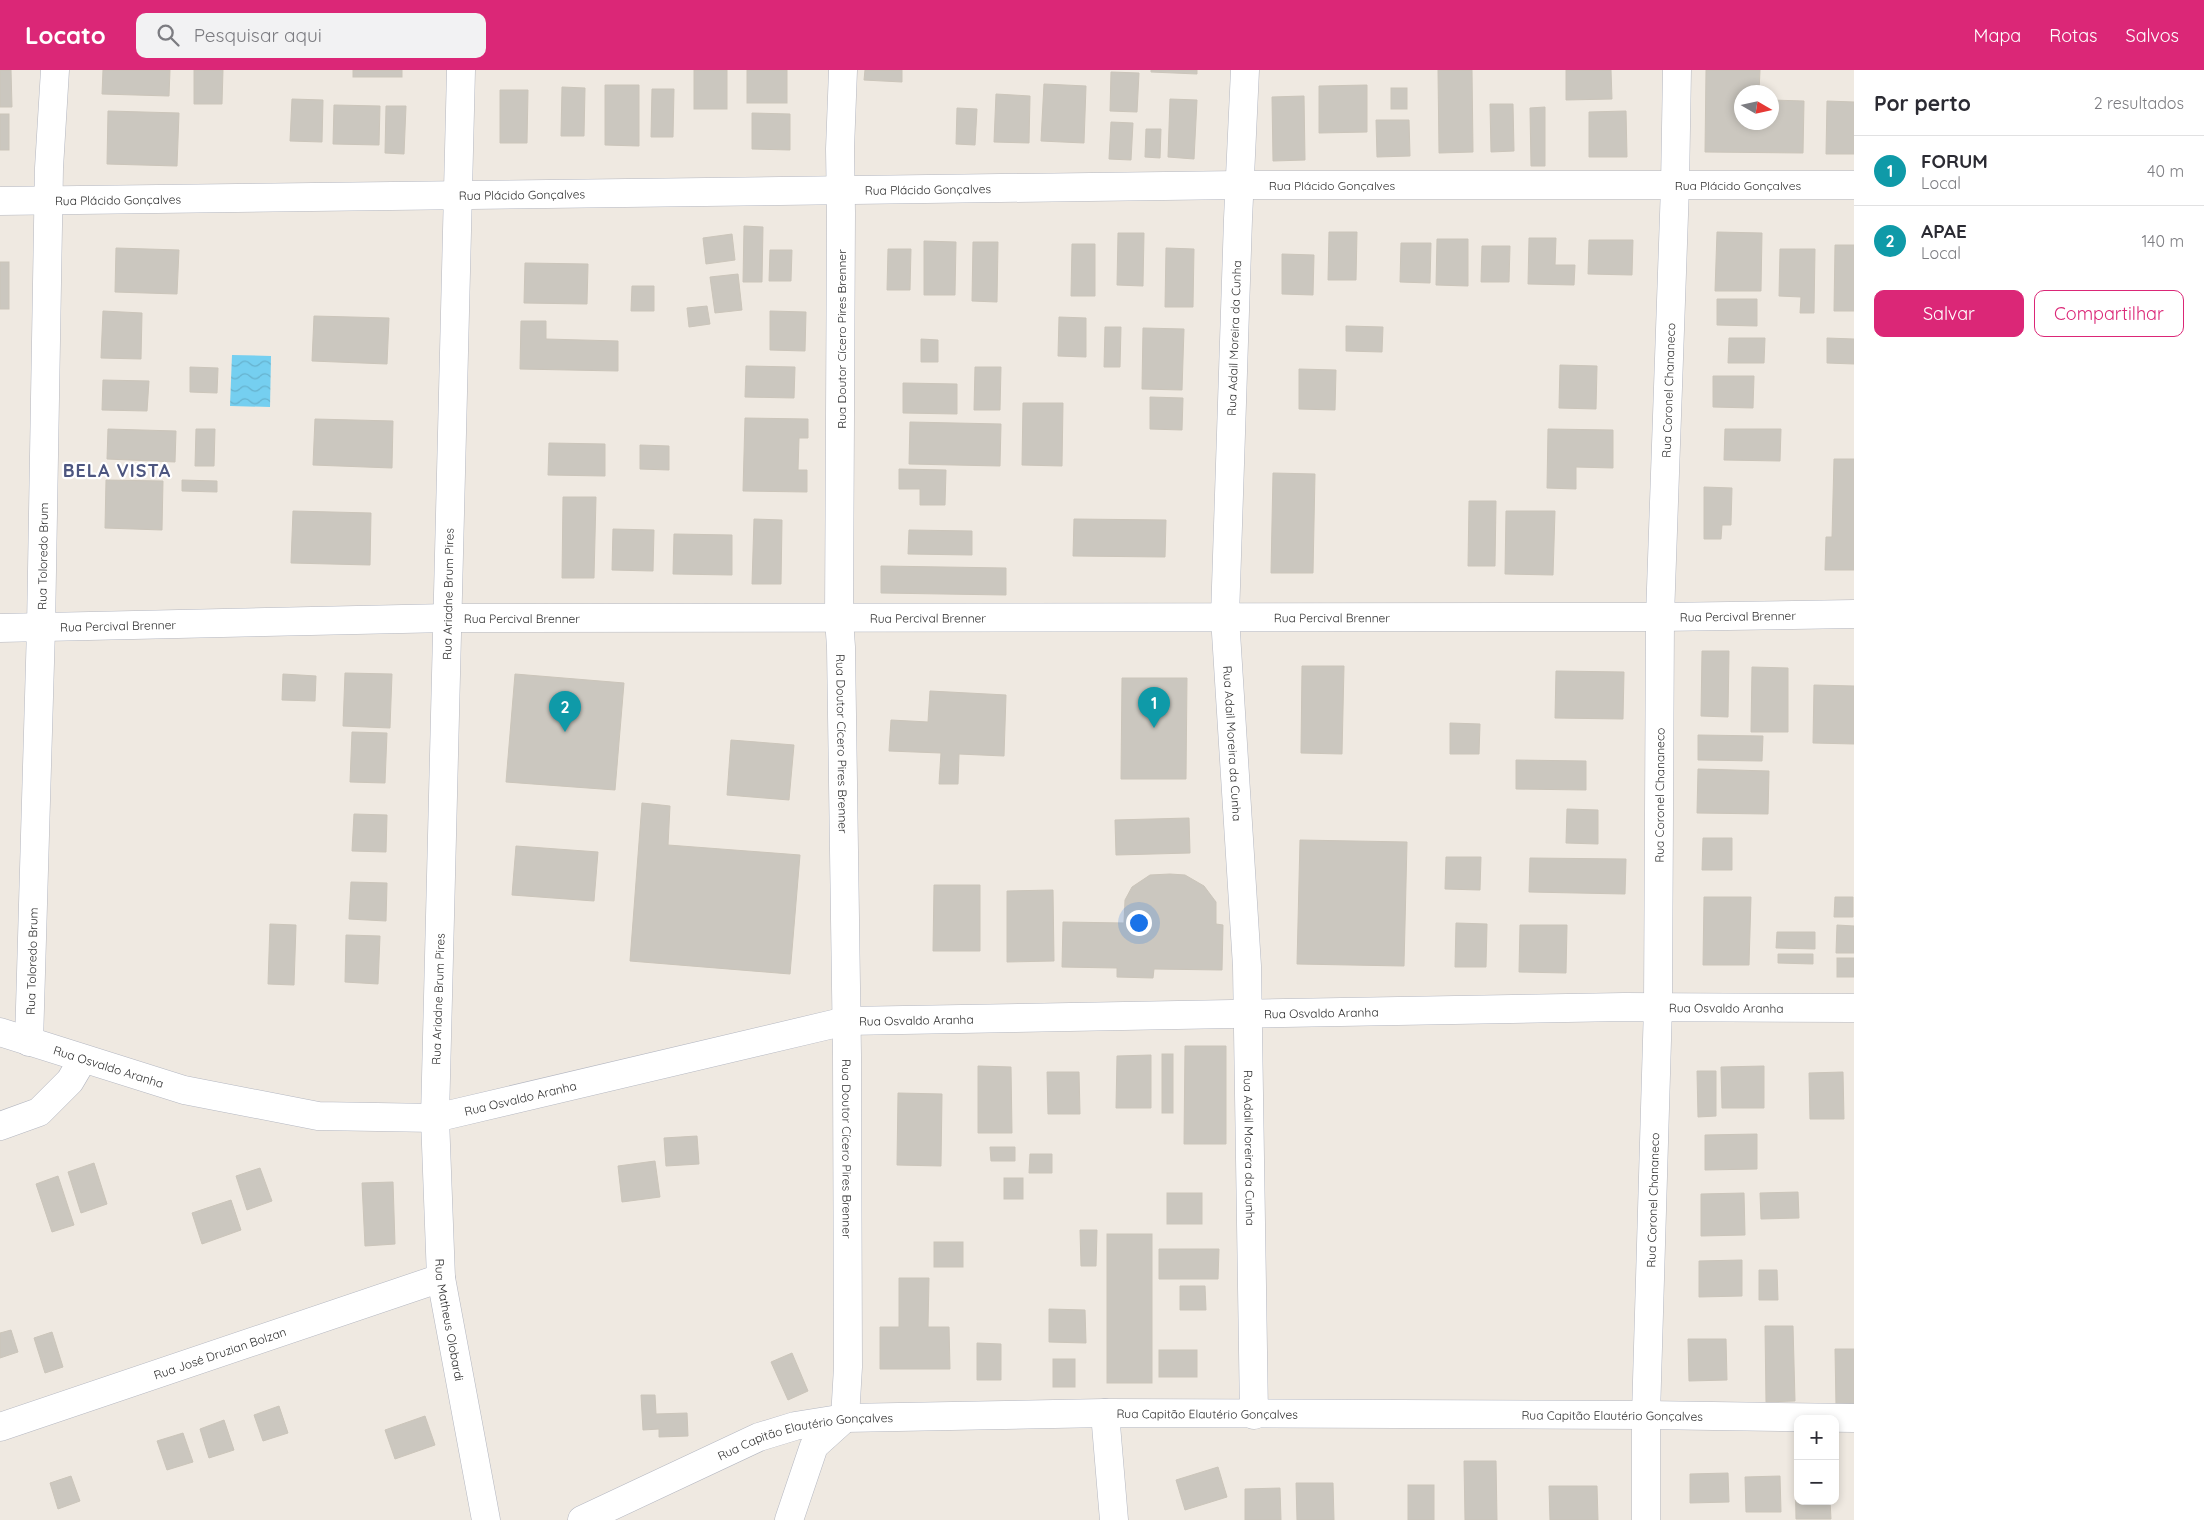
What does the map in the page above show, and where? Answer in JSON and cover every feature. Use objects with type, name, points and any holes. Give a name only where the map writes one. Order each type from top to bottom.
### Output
[{"type":"street","name":"Rua Toloredo Brum","points":[[29,1042],[41,628],[50,200],[49,168],[55,70]]},
{"type":"street","name":"Rua Ariadne Brum Pires","points":[[435,1118],[461,70]]},
{"type":"street","name":"Rua Doutor Cícero Pires Brenner","points":[[843,70],[840,189],[840,525],[838,619],[841,647],[846,1021],[848,1367],[845,1418]]},
{"type":"street","name":"Rua Adail Moreira da Cunha","points":[[1245,70],[1239,185],[1225,617],[1247,966],[1254,1415]]},
{"type":"street","name":"Rua Coronel Chananeco","points":[[1646,1520],[1646,1415],[1658,1006],[1660,617],[1675,186],[1677,70]]},
{"type":"street","name":"Rua Plácido Gonçalves","points":[[0,201],[1239,185],[1854,185]]},
{"type":"street","name":"Rua Percival Brenner","points":[[0,628],[448,618],[1660,617],[1854,614]]},
{"type":"street","name":"Rua Osvaldo Aranha","points":[[0,1032],[184,1090],[318,1116],[435,1118],[846,1021],[1658,1006],[1854,1008]]},
{"type":"street","points":[[0,1126],[39,1112],[70,1081],[82,1059]]},
{"type":"street","name":"Rua Matheus Olobardi","points":[[435,1118],[441,1278],[486,1520]]},
{"type":"street","name":"Rua José Druzian Bolzan","points":[[0,1427],[441,1278]]},
{"type":"street","name":"Rua Capitão Elautério Gonçalves","points":[[582,1520],[759,1437],[795,1426],[845,1418],[1105,1414],[1646,1415],[1854,1418]]},
{"type":"street","points":[[1105,1414],[1114,1520]]},
{"type":"street","points":[[789,1520],[814,1446],[845,1418]]},
{"type":"water","points":[[232,355],[271,356],[270,407],[230,406]]},
{"type":"building","points":[[0,70],[11,70],[12,107],[0,107]]},
{"type":"building","points":[[103,70],[170,70],[169,96],[102,94]]},
{"type":"building","points":[[194,70],[223,70],[222,104],[194,104]]},
{"type":"building","points":[[353,70],[402,70],[402,77],[353,77]]},
{"type":"building","points":[[694,70],[727,70],[727,109],[694,109]]},
{"type":"building","points":[[747,70],[787,70],[787,103],[747,103]]},
{"type":"building","points":[[865,70],[902,70],[902,82],[864,80]]},
{"type":"building","points":[[1151,70],[1197,70],[1197,74],[1151,72]]},
{"type":"building","points":[[1438,70],[1472,70],[1473,152],[1439,153]]},
{"type":"building","points":[[1566,70],[1611,70],[1612,99],[1566,100]]},
{"type":"building","points":[[1706,70],[1760,70],[1759,85],[1734,85],[1734,130],[1779,130],[1779,100],[1804,101],[1803,153],[1705,152]]},
{"type":"building","points":[[1111,72],[1139,73],[1137,112],[1110,111]]},
{"type":"building","points":[[1044,84],[1086,86],[1084,143],[1041,141]]},
{"type":"building","points":[[605,85],[639,85],[639,146],[605,145]]},
{"type":"building","points":[[1367,85],[1367,132],[1319,133],[1319,86]]},
{"type":"building","points":[[562,87],[585,88],[584,136],[561,136]]},
{"type":"building","points":[[1391,88],[1407,88],[1407,109],[1391,109]]},
{"type":"building","points":[[652,89],[674,89],[673,137],[651,137]]},
{"type":"building","points":[[500,90],[528,90],[527,143],[500,143]]},
{"type":"building","points":[[996,94],[1030,96],[1029,143],[994,142]]},
{"type":"building","points":[[1304,96],[1305,160],[1273,161],[1272,97]]},
{"type":"building","points":[[292,99],[323,100],[322,142],[290,141]]},
{"type":"building","points":[[1170,99],[1197,100],[1194,159],[1168,157]]},
{"type":"building","points":[[1827,101],[1854,102],[1854,154],[1826,154]]},
{"type":"building","points":[[1490,104],[1513,104],[1514,151],[1491,152]]},
{"type":"building","points":[[334,105],[380,106],[379,145],[333,144]]},
{"type":"building","points":[[386,106],[406,106],[404,154],[385,153]]},
{"type":"building","points":[[1545,107],[1545,166],[1531,166],[1530,108]]},
{"type":"building","points":[[957,108],[977,109],[975,145],[956,144]]},
{"type":"building","points":[[108,111],[179,113],[177,166],[107,164]]},
{"type":"building","points":[[1626,111],[1627,157],[1589,157],[1589,112]]},
{"type":"building","points":[[752,113],[790,114],[790,150],[752,149]]},
{"type":"building","points":[[0,114],[9,114],[9,150],[0,150]]},
{"type":"building","points":[[1376,120],[1409,120],[1410,156],[1377,157]]},
{"type":"building","points":[[1111,122],[1133,123],[1131,160],[1109,159]]},
{"type":"building","points":[[1146,129],[1161,129],[1160,158],[1145,157]]},
{"type":"building","points":[[744,226],[763,227],[762,282],[743,282]]},
{"type":"building","points":[[1329,232],[1357,232],[1356,280],[1328,280]]},
{"type":"building","points":[[1717,232],[1762,233],[1761,291],[1715,291]]},
{"type":"building","points":[[1118,233],[1144,233],[1143,286],[1117,285]]},
{"type":"building","points":[[732,234],[735,260],[706,264],[703,238]]},
{"type":"building","points":[[1529,238],[1556,238],[1555,265],[1575,265],[1574,285],[1528,284]]},
{"type":"building","points":[[1437,239],[1468,239],[1468,286],[1436,285]]},
{"type":"building","points":[[1589,240],[1633,240],[1632,275],[1588,274]]},
{"type":"building","points":[[924,241],[956,242],[955,295],[924,295]]},
{"type":"building","points":[[973,242],[998,242],[997,302],[972,301]]},
{"type":"building","points":[[1401,243],[1431,243],[1430,283],[1400,282]]},
{"type":"building","points":[[1072,244],[1095,244],[1095,296],[1071,296]]},
{"type":"building","points":[[1835,245],[1854,245],[1854,311],[1834,311]]},
{"type":"building","points":[[1482,246],[1510,246],[1509,282],[1481,282]]},
{"type":"building","points":[[116,248],[179,250],[177,294],[115,292]]},
{"type":"building","points":[[1166,248],[1194,249],[1193,307],[1165,307]]},
{"type":"building","points":[[888,249],[911,249],[910,290],[887,290]]},
{"type":"building","points":[[1780,249],[1815,249],[1814,313],[1800,313],[1801,297],[1779,296]]},
{"type":"building","points":[[770,250],[792,250],[791,281],[769,281]]},
{"type":"building","points":[[1282,254],[1314,255],[1313,295],[1282,294]]},
{"type":"building","points":[[0,262],[9,262],[9,309],[0,309]]},
{"type":"building","points":[[525,263],[588,264],[587,304],[524,303]]},
{"type":"building","points":[[738,274],[742,310],[715,313],[710,277]]},
{"type":"building","points":[[632,286],[654,286],[654,311],[631,311]]},
{"type":"building","points":[[1717,299],[1757,299],[1757,326],[1717,325]]},
{"type":"building","points":[[707,306],[710,324],[689,327],[687,308]]},
{"type":"building","points":[[103,311],[142,313],[141,359],[101,358]]},
{"type":"building","points":[[770,311],[806,312],[805,351],[770,350]]},
{"type":"building","points":[[314,316],[389,318],[387,364],[312,361]]},
{"type":"building","points":[[1059,317],[1086,318],[1086,357],[1058,356]]},
{"type":"building","points":[[521,321],[546,321],[546,339],[618,341],[618,371],[520,369]]},
{"type":"building","points":[[1346,326],[1383,327],[1382,352],[1346,351]]},
{"type":"building","points":[[1105,327],[1121,327],[1120,367],[1104,367]]},
{"type":"building","points":[[1143,328],[1184,329],[1182,390],[1142,389]]},
{"type":"building","points":[[1729,338],[1765,338],[1764,363],[1728,363]]},
{"type":"building","points":[[1827,338],[1854,339],[1854,364],[1827,363]]},
{"type":"building","points":[[921,339],[938,340],[938,362],[921,362]]},
{"type":"building","points":[[1560,365],[1597,366],[1596,409],[1559,408]]},
{"type":"building","points":[[746,366],[795,367],[794,398],[745,397]]},
{"type":"building","points":[[190,367],[218,368],[217,393],[190,392]]},
{"type":"building","points":[[975,367],[1001,367],[1000,410],[974,410]]},
{"type":"building","points":[[1299,369],[1336,370],[1335,410],[1299,409]]},
{"type":"building","points":[[1713,376],[1754,376],[1753,408],[1713,407]]},
{"type":"building","points":[[103,380],[149,381],[147,411],[102,410]]},
{"type":"building","points":[[903,383],[957,384],[957,414],[903,413]]},
{"type":"building","points":[[1150,397],[1183,398],[1182,430],[1150,429]]},
{"type":"building","points":[[1023,403],[1063,403],[1062,466],[1022,465]]},
{"type":"building","points":[[745,418],[808,419],[808,438],[799,438],[798,470],[807,470],[807,492],[743,491]]},
{"type":"building","points":[[315,419],[393,421],[392,468],[313,465]]},
{"type":"building","points":[[910,422],[1001,424],[1000,466],[909,464]]},
{"type":"building","points":[[108,429],[176,431],[175,462],[107,459]]},
{"type":"building","points":[[196,429],[215,429],[214,466],[195,466]]},
{"type":"building","points":[[1548,429],[1613,430],[1613,468],[1576,467],[1576,489],[1547,488]]},
{"type":"building","points":[[1725,429],[1781,429],[1780,461],[1724,460]]},
{"type":"building","points":[[549,443],[605,444],[605,476],[548,475]]},
{"type":"building","points":[[640,445],[669,446],[669,470],[640,469]]},
{"type":"building","points":[[1834,459],[1854,459],[1854,570],[1825,570],[1826,537],[1832,537]]},
{"type":"building","points":[[899,469],[946,470],[945,505],[920,505],[920,489],[899,489]]},
{"type":"building","points":[[1273,473],[1315,474],[1313,573],[1271,573]]},
{"type":"building","points":[[106,480],[163,481],[162,530],[105,528]]},
{"type":"building","points":[[182,480],[217,481],[217,492],[182,491]]},
{"type":"building","points":[[1704,487],[1732,488],[1731,525],[1722,525],[1721,539],[1704,539]]},
{"type":"building","points":[[563,497],[596,497],[594,578],[562,578]]},
{"type":"building","points":[[1469,501],[1496,501],[1495,566],[1468,566]]},
{"type":"building","points":[[293,511],[371,513],[370,565],[291,563]]},
{"type":"building","points":[[1506,511],[1555,511],[1553,575],[1505,574]]},
{"type":"building","points":[[754,519],[782,520],[781,584],[752,584]]},
{"type":"building","points":[[1074,519],[1166,520],[1165,557],[1073,556]]},
{"type":"building","points":[[613,529],[654,530],[653,571],[612,570]]},
{"type":"building","points":[[909,530],[972,531],[972,555],[908,554]]},
{"type":"building","points":[[674,534],[732,535],[732,575],[673,574]]},
{"type":"building","points":[[881,566],[1006,568],[1006,595],[881,593]]},
{"type":"building","points":[[1702,651],[1729,651],[1728,717],[1701,716]]},
{"type":"building","points":[[1302,666],[1344,666],[1342,754],[1301,753]]},
{"type":"building","points":[[1752,667],[1788,668],[1788,732],[1751,732]]},
{"type":"building","points":[[1556,671],[1624,672],[1623,719],[1555,718]]},
{"type":"building","points":[[345,673],[392,674],[390,728],[343,726]]},
{"type":"building","points":[[283,674],[316,676],[315,701],[282,700]]},
{"type":"building","points":[[515,674],[624,683],[615,790],[506,782]]},
{"type":"building","points":[[1122,678],[1187,678],[1186,779],[1121,779]]},
{"type":"building","points":[[1814,685],[1854,686],[1854,744],[1813,743]]},
{"type":"building","points":[[930,691],[1006,695],[1004,756],[959,754],[958,784],[939,784],[941,753],[889,751],[891,720],[928,722]]},
{"type":"building","points":[[1450,723],[1480,724],[1479,754],[1450,754]]},
{"type":"building","points":[[352,732],[387,733],[385,783],[350,782]]},
{"type":"building","points":[[1698,735],[1763,736],[1762,761],[1698,760]]},
{"type":"building","points":[[731,740],[794,745],[789,800],[727,795]]},
{"type":"building","points":[[1516,760],[1586,761],[1586,790],[1516,789]]},
{"type":"building","points":[[1698,769],[1769,771],[1768,814],[1697,813]]},
{"type":"building","points":[[642,803],[670,806],[668,845],[800,855],[790,974],[630,961]]},
{"type":"building","points":[[1567,809],[1598,810],[1598,844],[1566,843]]},
{"type":"building","points":[[354,814],[387,815],[386,852],[352,851]]},
{"type":"building","points":[[1189,818],[1190,853],[1116,855],[1115,820]]},
{"type":"building","points":[[1703,838],[1732,838],[1732,870],[1702,870]]},
{"type":"building","points":[[1300,840],[1407,842],[1404,966],[1297,964]]},
{"type":"building","points":[[516,846],[598,852],[594,901],[512,895]]},
{"type":"building","points":[[1446,857],[1481,857],[1480,890],[1445,889]]},
{"type":"building","points":[[1530,858],[1626,859],[1625,894],[1529,892]]},
{"type":"building","points":[[1150,875],[1185,875],[1204,886],[1216,902],[1216,924],[1223,925],[1222,970],[1154,969],[1153,978],[1117,977],[1117,968],[1062,967],[1063,922],[1124,923],[1125,900],[1132,887]]},
{"type":"building","points":[[351,882],[387,883],[386,921],[349,919]]},
{"type":"building","points":[[934,885],[980,885],[980,951],[933,951]]},
{"type":"building","points":[[1053,890],[1054,961],[1007,962],[1007,891]]},
{"type":"building","points":[[1704,897],[1751,897],[1749,965],[1703,965]]},
{"type":"building","points":[[1835,897],[1853,897],[1853,917],[1834,917]]},
{"type":"building","points":[[1456,923],[1487,924],[1486,967],[1455,967]]},
{"type":"building","points":[[270,924],[296,925],[294,985],[268,984]]},
{"type":"building","points":[[1520,925],[1567,925],[1566,973],[1519,972]]},
{"type":"building","points":[[1837,925],[1854,926],[1854,953],[1836,953]]},
{"type":"building","points":[[1777,932],[1815,932],[1815,949],[1776,948]]},
{"type":"building","points":[[346,935],[380,936],[378,984],[345,982]]},
{"type":"building","points":[[1778,954],[1813,954],[1813,964],[1778,963]]},
{"type":"building","points":[[1837,958],[1854,958],[1854,977],[1837,977]]},
{"type":"building","points":[[1185,1046],[1226,1046],[1226,1144],[1184,1144]]},
{"type":"building","points":[[1162,1054],[1173,1054],[1173,1113],[1162,1113]]},
{"type":"building","points":[[1151,1055],[1151,1108],[1116,1108],[1117,1056]]},
{"type":"building","points":[[978,1066],[1011,1067],[1012,1133],[978,1133]]},
{"type":"building","points":[[1764,1066],[1764,1108],[1722,1108],[1721,1067]]},
{"type":"building","points":[[1697,1071],[1716,1071],[1716,1116],[1698,1117]]},
{"type":"building","points":[[1047,1072],[1079,1072],[1080,1114],[1048,1114]]},
{"type":"building","points":[[1843,1072],[1844,1119],[1810,1119],[1809,1073]]},
{"type":"building","points":[[898,1093],[942,1094],[941,1166],[897,1165]]},
{"type":"building","points":[[1757,1134],[1757,1169],[1705,1170],[1705,1135]]},
{"type":"building","points":[[697,1136],[699,1164],[666,1166],[664,1138]]},
{"type":"building","points":[[990,1147],[1015,1147],[1015,1161],[991,1161]]},
{"type":"building","points":[[1030,1154],[1052,1154],[1052,1173],[1029,1173]]},
{"type":"building","points":[[655,1161],[660,1197],[622,1202],[618,1166]]},
{"type":"building","points":[[94,1163],[107,1204],[81,1213],[68,1172]]},
{"type":"building","points":[[260,1168],[272,1201],[247,1210],[236,1176]]},
{"type":"building","points":[[58,1176],[74,1225],[52,1232],[36,1184]]},
{"type":"building","points":[[1004,1178],[1023,1178],[1023,1199],[1004,1199]]},
{"type":"building","points":[[393,1182],[395,1244],[365,1246],[362,1183]]},
{"type":"building","points":[[1798,1192],[1799,1218],[1761,1219],[1760,1193]]},
{"type":"building","points":[[1167,1193],[1202,1193],[1202,1224],[1167,1224]]},
{"type":"building","points":[[1744,1193],[1745,1235],[1701,1236],[1701,1194]]},
{"type":"building","points":[[231,1200],[241,1230],[202,1244],[192,1213]]},
{"type":"building","points":[[1080,1230],[1097,1230],[1096,1266],[1081,1266]]},
{"type":"building","points":[[1107,1234],[1152,1234],[1152,1383],[1107,1383]]},
{"type":"building","points":[[934,1242],[963,1242],[963,1267],[934,1267]]},
{"type":"building","points":[[1159,1249],[1219,1249],[1218,1279],[1159,1279]]},
{"type":"building","points":[[1742,1260],[1742,1296],[1699,1297],[1699,1261]]},
{"type":"building","points":[[1759,1270],[1777,1270],[1778,1300],[1759,1300]]},
{"type":"building","points":[[899,1278],[929,1278],[928,1327],[949,1327],[950,1369],[880,1369],[880,1327],[899,1327]]},
{"type":"building","points":[[1180,1286],[1205,1286],[1206,1310],[1180,1310]]},
{"type":"building","points":[[1049,1309],[1085,1310],[1086,1343],[1049,1342]]},
{"type":"building","points":[[1765,1326],[1793,1326],[1795,1401],[1766,1402]]},
{"type":"building","points":[[11,1330],[18,1352],[0,1358],[0,1333]]},
{"type":"building","points":[[52,1332],[63,1367],[45,1373],[34,1338]]},
{"type":"building","points":[[1688,1339],[1726,1339],[1727,1380],[1689,1381]]},
{"type":"building","points":[[977,1343],[1001,1344],[1001,1380],[977,1380]]},
{"type":"building","points":[[1835,1349],[1854,1349],[1854,1406],[1836,1406]]},
{"type":"building","points":[[1159,1350],[1197,1350],[1197,1377],[1159,1377]]},
{"type":"building","points":[[792,1353],[808,1391],[788,1400],[771,1362]]},
{"type":"building","points":[[1053,1359],[1075,1359],[1075,1387],[1053,1387]]},
{"type":"building","points":[[641,1395],[655,1395],[656,1414],[687,1413],[688,1436],[659,1437],[659,1429],[643,1430]]},
{"type":"building","points":[[279,1406],[288,1433],[263,1441],[254,1415]]},
{"type":"building","points":[[425,1416],[435,1445],[395,1459],[385,1430]]},
{"type":"building","points":[[224,1420],[234,1450],[209,1458],[200,1429]]},
{"type":"building","points":[[183,1433],[193,1462],[167,1470],[157,1441]]},
{"type":"building","points":[[1464,1461],[1496,1461],[1497,1520],[1465,1520]]},
{"type":"building","points":[[1218,1467],[1227,1497],[1185,1510],[1176,1480]]},
{"type":"building","points":[[1728,1473],[1729,1502],[1690,1503],[1690,1474]]},
{"type":"building","points":[[71,1476],[80,1501],[58,1509],[50,1483]]},
{"type":"building","points":[[1780,1476],[1781,1512],[1746,1512],[1745,1477]]},
{"type":"building","points":[[1296,1483],[1333,1483],[1334,1520],[1297,1520]]},
{"type":"building","points":[[1408,1485],[1434,1485],[1434,1520],[1408,1520]]},
{"type":"building","points":[[1549,1486],[1597,1486],[1598,1520],[1550,1520]]},
{"type":"building","points":[[1280,1488],[1281,1520],[1245,1520],[1245,1489]]},
{"type":"building","points":[[1796,1505],[1830,1505],[1831,1519],[1796,1519]]},
{"type":"place","name":"FORUM","points":[[1154,728]]},
{"type":"place","name":"APAE","points":[[565,732]]},
{"type":"district","name":"BELA VISTA","points":[[117,470]]}]
